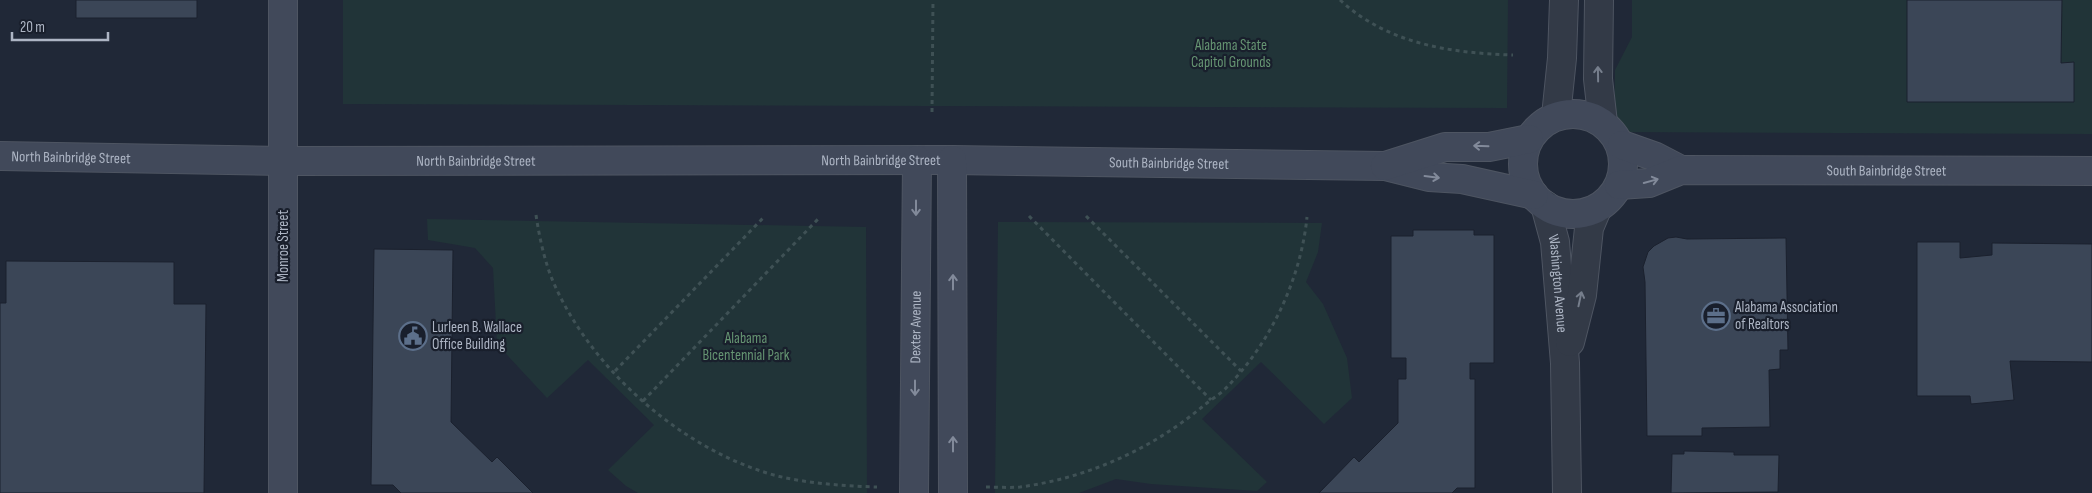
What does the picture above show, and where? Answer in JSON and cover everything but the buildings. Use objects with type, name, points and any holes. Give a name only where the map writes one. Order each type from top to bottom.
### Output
[{"type":"street","name":"Monroe Street","points":[[283,0],[283,493]]},
{"type":"street","points":[[1556,116],[1562,58],[1564,0]]},
{"type":"street","points":[[1599,0],[1598,79],[1603,123]]},
{"type":"street","points":[[1565,114],[1585,114],[1603,123],[1622,145],[1624,166],[1619,185],[1614,194],[1597,209],[1572,215],[1552,210],[1540,200],[1526,182],[1524,152],[1529,139],[1539,127],[1556,116],[1565,114]]},
{"type":"street","name":"South Bainbridge Street","points":[[1385,166],[1445,147],[1489,147],[1529,139]]},
{"type":"street","name":"South Bainbridge Street","points":[[1622,145],[1656,157],[1681,170]]},
{"type":"street","name":"North Bainbridge Street","points":[[0,156],[283,161],[952,160]]},
{"type":"street","name":"Dexter Avenue","points":[[914,493],[917,160]]},
{"type":"street","points":[[952,160],[953,493]]},
{"type":"street","name":"South Bainbridge Street","points":[[952,160],[1385,166],[1429,177],[1462,180],[1540,200]]},
{"type":"street","name":"South Bainbridge Street","points":[[1619,185],[1649,182],[1681,170],[2092,171]]},
{"type":"street","name":"Washington Avenue","points":[[1540,200],[1555,242],[1565,363],[1568,493]]},
{"type":"street","name":"Washington Avenue","points":[[1565,363],[1582,295],[1589,228],[1597,209]]},
{"type":"path","points":[[932,112],[933,0]]},
{"type":"path","points":[[1340,0],[1364,18],[1411,41],[1468,53],[1513,55]]},
{"type":"path","points":[[536,215],[540,244],[551,274],[577,326],[615,372],[658,414],[688,436],[712,450],[747,466],[785,478],[824,484],[876,487]]},
{"type":"path","points":[[1029,216],[1211,400]]},
{"type":"path","points":[[1086,216],[1240,371]]},
{"type":"path","points":[[615,372],[764,217]]},
{"type":"path","points":[[643,400],[820,217]]},
{"type":"path","points":[[986,487],[1018,487],[1047,482],[1119,459],[1172,431],[1228,387],[1267,336],[1282,304],[1300,253],[1307,217]]},
{"type":"green space","name":"Alabama State Capitol Grounds","points":[[343,0],[1508,0],[1507,108],[343,104]]},
{"type":"green space","points":[[1632,0],[2092,0],[2092,134],[1614,132],[1615,70],[1632,37]]},
{"type":"green space","name":"Alabama Bicentennial Park","points":[[427,219],[866,227],[867,493],[638,493],[626,486],[608,470],[654,425],[588,360],[547,398],[497,344],[493,268],[475,248],[428,240]]},
{"type":"green space","points":[[998,222],[1322,223],[1318,252],[1306,282],[1323,304],[1347,358],[1352,398],[1324,424],[1261,362],[1202,419],[1267,482],[1257,491],[1151,484],[1116,479],[1079,493],[995,493]]},
{"type":"place","name":"Alabama Association of Realtors","points":[[1716,316]]},
{"type":"place","name":"Lurleen B. Wallace Office Building","points":[[413,336]]}]
